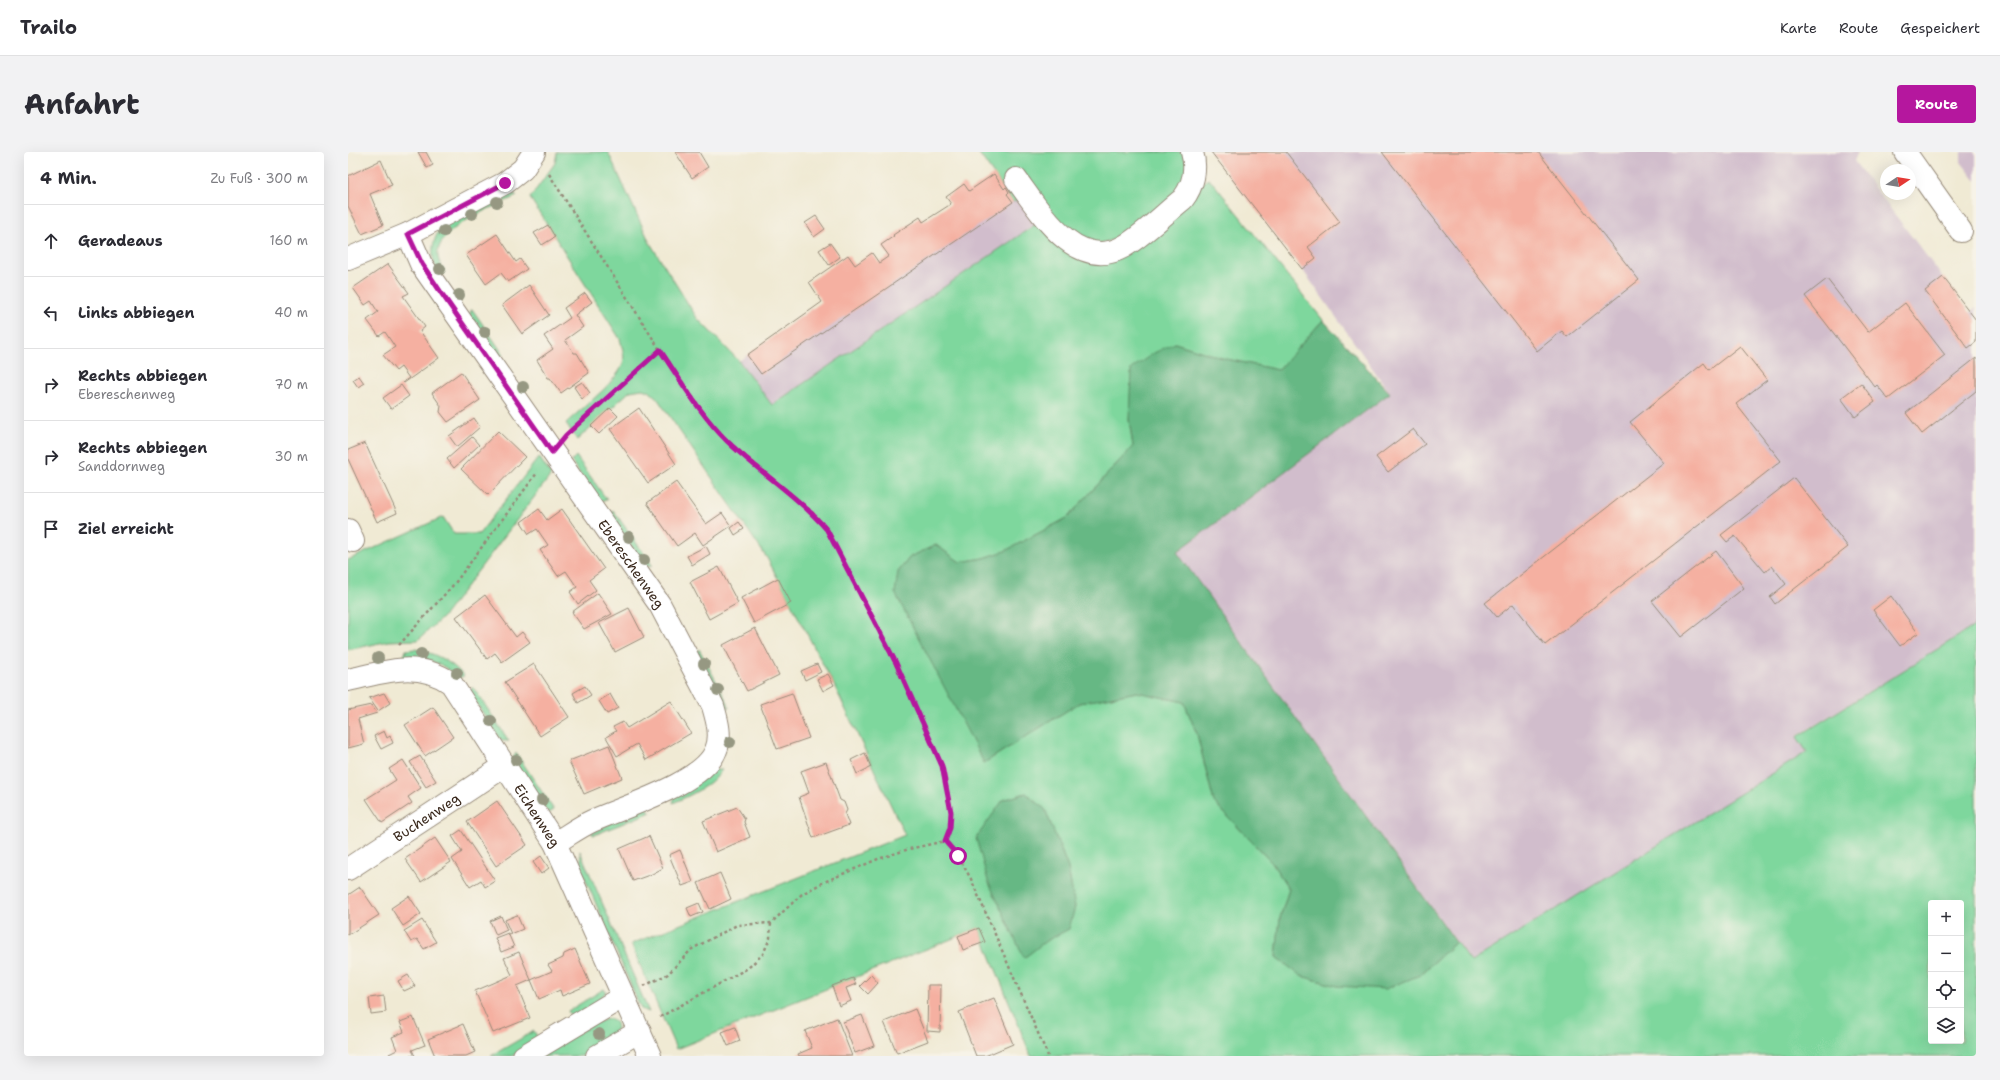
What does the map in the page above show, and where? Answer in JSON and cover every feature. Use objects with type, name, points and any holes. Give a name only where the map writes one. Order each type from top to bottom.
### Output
[{"type":"street","points":[[348,259],[408,234],[505,183],[523,169],[534,152]]},
{"type":"street","points":[[1016,179],[1048,223],[1074,245],[1092,254],[1109,252],[1123,247],[1183,199],[1190,190],[1195,170],[1192,152]]},
{"type":"street","points":[[1905,152],[1961,232]]},
{"type":"street","name":"Ebereschenweg","points":[[408,234],[422,264],[430,276],[660,605],[713,706],[718,722],[719,738],[716,751],[709,762],[696,774],[680,784],[590,822],[555,843]]},
{"type":"street","name":"Eichenweg","points":[[348,680],[409,668],[424,669],[439,675],[451,683],[506,765],[555,843],[650,1056]]},
{"type":"street","name":"Buchenweg","points":[[348,869],[506,765]]},
{"type":"street","points":[[524,1056],[624,996]]},
{"type":"street","points":[[597,1056],[640,1031]]},
{"type":"path","points":[[548,172],[660,350],[710,423],[728,442],[812,512],[827,530],[896,663],[942,766],[951,812],[950,828],[945,841]]},
{"type":"path","points":[[377,674],[408,634],[455,583],[566,435],[660,350]]},
{"type":"path","points":[[646,993],[644,986],[668,974],[692,950],[737,926],[771,923],[802,894],[824,882],[878,859],[909,849],[945,841]]},
{"type":"path","points":[[945,841],[958,856],[971,879],[1048,1056]]},
{"type":"path","points":[[640,1031],[657,1018],[748,968],[763,954],[770,938],[771,923]]},
{"type":"shaded area","points":[[1211,152],[1858,152],[1854,161],[1880,195],[1880,200],[1884,200],[1970,313],[1976,308],[1976,625],[1797,736],[1808,752],[1471,962],[1177,552],[1390,393],[1302,269]]},
{"type":"shaded area","points":[[1961,152],[1976,152],[1976,181],[1961,162]]},
{"type":"shaded area","points":[[1008,176],[1039,222],[772,405],[739,361],[839,290]]},
{"type":"green space","points":[[557,152],[608,152],[650,243],[697,318],[739,361],[772,405],[1039,222],[1100,260],[1208,179],[1214,184],[1323,320],[1278,370],[1222,358],[1175,343],[1129,419],[1133,446],[1067,518],[1005,551],[984,558],[960,562],[936,545],[910,557],[898,572],[984,763],[1079,703],[1137,692],[1184,702],[1197,734],[1214,802],[1272,863],[1289,889],[1280,918],[1276,957],[1302,976],[1337,986],[1420,975],[1456,942],[1471,962],[1807,752],[1797,737],[1976,625],[1976,1056],[1031,1056],[979,928],[676,1049],[631,944],[905,835],[834,685],[767,558],[657,398],[649,391],[642,389],[630,391],[577,440],[566,423],[597,396],[618,373],[623,363],[623,349],[620,339],[530,198],[555,163]],"holes":[[[1026,793],[1045,809],[1068,868],[1075,907],[1003,800]]]},
{"type":"green space","points":[[978,152],[1183,152],[1187,163],[1182,191],[1131,235],[1094,245],[1022,198],[1013,202],[1007,194],[1006,188],[1004,189]]},
{"type":"green space","points":[[510,191],[517,196],[466,221],[453,229],[444,239],[438,250],[439,261],[445,271],[440,275],[434,263],[433,246],[437,234],[441,228]]},
{"type":"green space","points":[[472,309],[504,355],[497,356],[469,315]]},
{"type":"green space","points":[[1323,320],[1390,393],[1177,552],[1456,942],[1420,975],[1386,989],[1337,986],[1301,976],[1276,957],[1280,918],[1289,889],[1272,863],[1214,802],[1197,734],[1184,702],[1137,692],[1079,703],[984,763],[895,593],[898,572],[910,557],[936,545],[960,562],[984,558],[1005,551],[1067,518],[1133,446],[1129,419],[1131,369],[1154,353],[1175,343],[1222,358],[1278,370]]},
{"type":"green space","points":[[576,456],[607,500],[599,501],[571,461]]},
{"type":"green space","points":[[539,457],[551,475],[443,617],[418,640],[389,641],[348,650],[348,560],[443,517],[454,534],[479,534]]},
{"type":"green space","points":[[613,510],[652,565],[646,567],[610,516]]},
{"type":"green space","points":[[415,649],[442,658],[454,666],[464,676],[458,678],[446,668],[427,660],[404,657],[406,650]]},
{"type":"green space","points":[[699,649],[728,703],[729,708],[723,707],[695,655]]},
{"type":"green space","points":[[473,687],[509,741],[501,741],[469,692]]},
{"type":"green space","points":[[516,753],[554,810],[549,813],[542,807],[512,760]]},
{"type":"green space","points":[[714,770],[722,770],[706,786],[673,803],[675,794]]},
{"type":"green space","points":[[1026,793],[1045,809],[1068,868],[1075,907],[1069,929],[1046,941],[1024,958],[988,881],[976,838],[1003,800]]},
{"type":"green space","points":[[645,806],[651,812],[594,835],[591,833]]},
{"type":"green space","points":[[580,851],[649,1012],[641,1009],[581,869]]},
{"type":"green space","points":[[604,989],[606,992],[598,1001],[573,1019],[568,1011]]},
{"type":"green space","points":[[607,1019],[612,1019],[616,1023],[617,1028],[615,1032],[582,1056],[539,1056],[593,1024]]},
{"type":"green space","points":[[534,1031],[539,1040],[512,1056],[491,1056]]},
{"type":"building","points":[[418,152],[426,152],[433,165],[427,168]]},
{"type":"building","points":[[675,152],[699,152],[708,167],[692,178]]},
{"type":"building","points":[[1211,152],[1286,152],[1340,222],[1308,247],[1316,258],[1302,269]]},
{"type":"building","points":[[1382,152],[1538,152],[1639,280],[1567,337],[1562,331],[1537,351]]},
{"type":"building","points":[[381,160],[392,185],[370,194],[383,225],[362,234],[348,206],[348,176]]},
{"type":"building","points":[[994,174],[1004,189],[1006,187],[1009,192],[1007,194],[1013,202],[761,374],[747,355],[822,302],[809,282],[848,255],[855,265],[872,253],[879,263],[889,256],[881,245],[894,236],[893,235],[920,217],[923,222],[951,204],[946,197],[964,184],[969,191]]},
{"type":"building","points":[[816,216],[825,229],[814,237],[805,223]]},
{"type":"building","points":[[548,225],[555,237],[542,245],[534,233]]},
{"type":"building","points":[[497,234],[516,262],[520,259],[527,269],[508,282],[501,273],[486,284],[466,255]]},
{"type":"building","points":[[830,243],[840,257],[829,265],[819,250]]},
{"type":"building","points":[[388,264],[409,293],[403,296],[425,327],[420,331],[439,358],[404,383],[403,382],[409,378],[401,367],[396,371],[383,355],[395,347],[385,332],[379,336],[367,320],[378,312],[371,301],[365,305],[353,288]]},
{"type":"building","points":[[1943,277],[1976,320],[1976,342],[1968,348],[1925,291]]},
{"type":"building","points":[[1827,279],[1868,332],[1905,303],[1945,355],[1888,399],[1877,385],[1875,387],[1805,296]]},
{"type":"building","points":[[529,285],[549,315],[522,334],[502,305]]},
{"type":"building","points":[[585,293],[592,302],[575,315],[583,327],[565,340],[574,353],[577,353],[589,373],[561,393],[550,378],[548,378],[537,360],[553,349],[544,336],[570,318],[564,308]]},
{"type":"building","points":[[1740,346],[1767,380],[1736,404],[1781,461],[1545,645],[1513,604],[1497,617],[1485,603],[1664,463],[1630,422],[1704,363],[1709,370]]},
{"type":"building","points":[[1976,358],[1976,391],[1922,434],[1906,413]]},
{"type":"building","points":[[461,372],[480,400],[448,422],[440,412],[441,406],[432,393]]},
{"type":"building","points":[[359,376],[364,383],[358,387],[353,380]]},
{"type":"building","points":[[582,382],[590,393],[582,399],[574,387]]},
{"type":"building","points":[[1861,383],[1875,402],[1855,417],[1841,398]]},
{"type":"building","points":[[401,385],[409,396],[391,409],[383,398]]},
{"type":"building","points":[[610,408],[618,416],[599,434],[591,426]]},
{"type":"building","points":[[639,408],[676,464],[648,483],[610,429]]},
{"type":"building","points":[[474,418],[480,427],[457,447],[449,436]]},
{"type":"building","points":[[1413,429],[1425,444],[1388,472],[1376,457]]},
{"type":"building","points":[[498,431],[525,457],[488,495],[461,469]]},
{"type":"building","points":[[472,437],[479,445],[454,468],[447,459]]},
{"type":"building","points":[[365,443],[397,513],[377,522],[348,459],[348,450]]},
{"type":"building","points":[[1794,478],[1848,547],[1775,604],[1770,597],[1786,584],[1772,566],[1765,572],[1735,536],[1727,542],[1721,535]]},
{"type":"building","points":[[676,482],[706,524],[722,513],[731,526],[703,545],[695,533],[677,546],[647,503]]},
{"type":"building","points":[[539,509],[547,520],[562,509],[604,569],[589,580],[596,590],[578,604],[570,592],[577,587],[566,571],[558,576],[540,550],[548,545],[537,529],[529,534],[521,522]]},
{"type":"building","points":[[739,522],[744,529],[735,535],[731,528]]},
{"type":"building","points":[[706,546],[710,554],[692,565],[687,556]]},
{"type":"building","points":[[1716,551],[1744,588],[1681,637],[1652,601]]},
{"type":"building","points":[[719,567],[738,603],[709,619],[690,582]]},
{"type":"building","points":[[778,578],[791,603],[754,623],[741,598]]},
{"type":"building","points":[[598,593],[612,614],[584,629],[572,612]]},
{"type":"building","points":[[485,595],[516,637],[522,632],[530,642],[502,662],[495,653],[487,659],[456,617]]},
{"type":"building","points":[[1891,596],[1918,633],[1900,646],[1873,610]]},
{"type":"building","points":[[629,608],[644,637],[615,652],[599,623]]},
{"type":"building","points":[[755,628],[779,675],[747,691],[723,645]]},
{"type":"building","points":[[534,664],[569,717],[540,736],[505,682]]},
{"type":"building","points":[[817,664],[821,672],[805,680],[801,671]]},
{"type":"building","points":[[828,674],[834,685],[823,691],[817,679]]},
{"type":"building","points":[[585,686],[591,695],[578,703],[573,693]]},
{"type":"building","points":[[384,693],[390,703],[378,711],[369,698]]},
{"type":"building","points":[[792,693],[809,738],[777,749],[760,704]]},
{"type":"building","points":[[610,694],[618,708],[607,714],[599,701]]},
{"type":"building","points":[[671,701],[691,733],[646,760],[637,744],[617,756],[606,737],[616,731],[613,727],[623,722],[627,728]]},
{"type":"building","points":[[371,705],[377,713],[358,719],[364,744],[348,748],[348,710]]},
{"type":"building","points":[[433,707],[453,737],[425,756],[405,725]]},
{"type":"building","points":[[384,731],[387,738],[390,736],[393,743],[381,749],[374,736]]},
{"type":"building","points":[[609,745],[622,778],[584,794],[569,761]]},
{"type":"building","points":[[865,753],[871,767],[857,774],[851,760]]},
{"type":"building","points":[[420,756],[436,781],[426,787],[410,762]]},
{"type":"building","points":[[403,760],[421,788],[408,797],[412,803],[382,823],[366,799],[396,780],[389,769]]},
{"type":"building","points":[[826,762],[840,800],[844,802],[847,810],[845,814],[849,825],[813,838],[799,797],[809,793],[801,771]]},
{"type":"building","points":[[497,801],[527,845],[496,866],[467,822]]},
{"type":"building","points":[[737,807],[745,819],[744,822],[750,837],[716,852],[703,821]]},
{"type":"building","points":[[461,830],[495,881],[485,887],[481,880],[470,887],[452,859],[462,852],[452,836]]},
{"type":"building","points":[[649,836],[663,868],[633,881],[619,849]]},
{"type":"building","points":[[435,838],[451,862],[421,882],[405,859]]},
{"type":"building","points":[[680,850],[693,882],[682,886],[669,855]]},
{"type":"building","points":[[541,856],[549,868],[541,874],[533,862]]},
{"type":"building","points":[[720,873],[731,899],[710,909],[698,883]]},
{"type":"building","points":[[360,887],[379,915],[348,935],[348,895]]},
{"type":"building","points":[[409,896],[421,914],[403,926],[391,908]]},
{"type":"building","points":[[699,903],[703,912],[691,917],[687,908]]},
{"type":"building","points":[[517,915],[523,929],[511,934],[505,920]]},
{"type":"building","points":[[501,916],[507,930],[496,935],[490,921]]},
{"type":"building","points":[[422,920],[436,942],[424,949],[417,939],[411,942],[404,931]]},
{"type":"building","points":[[979,928],[985,942],[963,950],[958,936]]},
{"type":"building","points":[[508,933],[514,947],[501,952],[495,938]]},
{"type":"building","points":[[575,949],[590,984],[562,996],[560,990],[539,999],[531,980],[552,971],[548,965],[563,958],[564,954]]},
{"type":"building","points":[[519,952],[531,980],[517,986],[530,1018],[493,1033],[475,991],[512,975],[504,958]]},
{"type":"building","points":[[408,975],[415,986],[404,991],[398,981]]},
{"type":"building","points":[[871,975],[878,983],[868,994],[860,986]]},
{"type":"building","points":[[853,978],[856,984],[846,988],[851,1001],[839,1006],[832,986]]},
{"type":"building","points":[[928,985],[941,985],[940,1032],[927,1031]]},
{"type":"building","points":[[384,996],[386,1012],[371,1014],[369,998]]},
{"type":"building","points":[[994,998],[1013,1044],[985,1056],[976,1056],[959,1012]]},
{"type":"building","points":[[915,1009],[928,1041],[897,1053],[884,1022]]},
{"type":"building","points":[[862,1015],[874,1046],[855,1053],[843,1022]]},
{"type":"building","points":[[413,1017],[425,1045],[412,1050],[415,1056],[390,1056],[389,1054],[397,1050],[392,1037],[404,1032],[400,1022]]},
{"type":"building","points":[[837,1018],[852,1056],[799,1056],[798,1054],[812,1048],[805,1031]]},
{"type":"building","points":[[463,1024],[475,1052],[466,1056],[435,1056],[428,1039]]},
{"type":"building","points":[[735,1027],[740,1041],[728,1046],[722,1032]]},
{"type":"route","points":[[505,183],[408,234],[422,264],[442,294],[552,452],[566,435],[660,350],[710,423],[728,442],[812,512],[827,530],[896,663],[942,766],[951,812],[950,828],[945,841],[958,856]]}]
